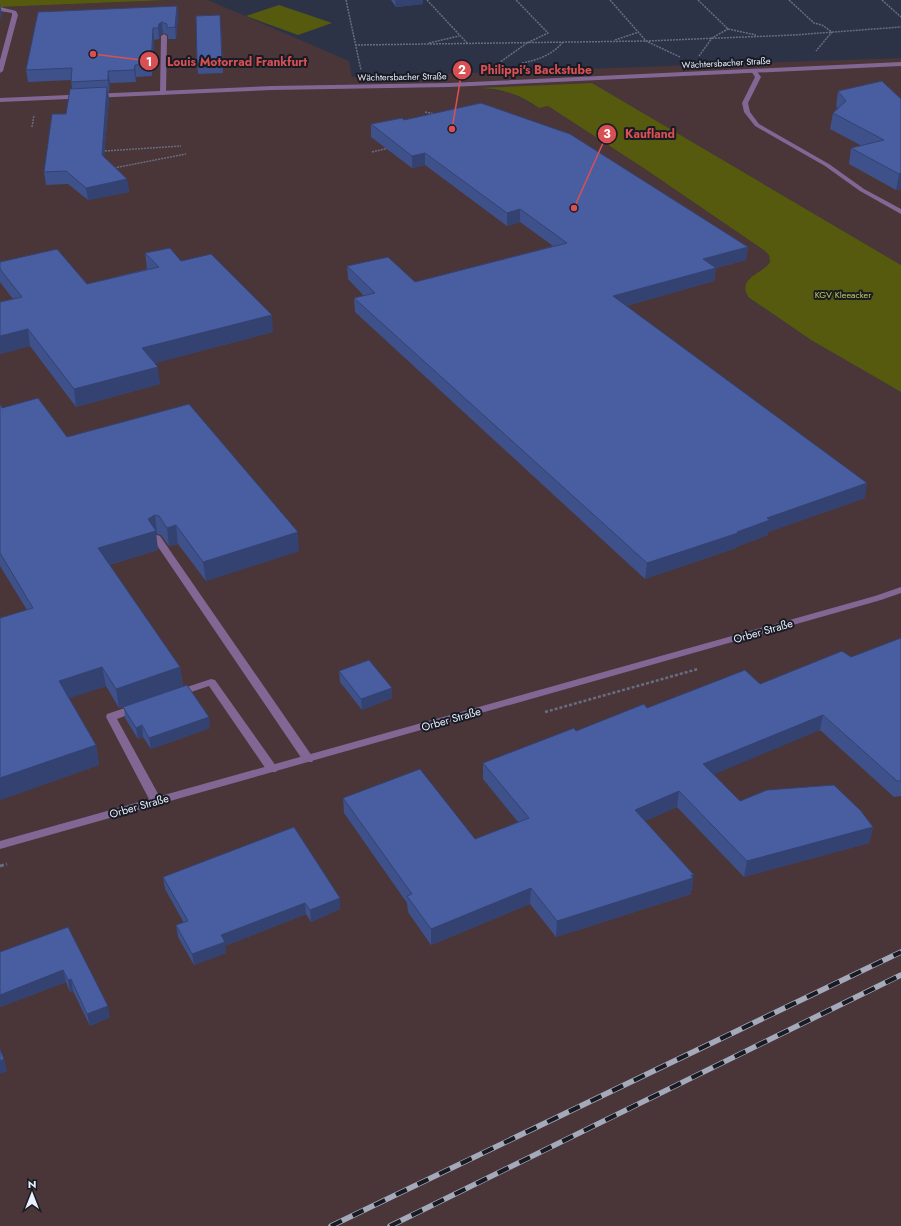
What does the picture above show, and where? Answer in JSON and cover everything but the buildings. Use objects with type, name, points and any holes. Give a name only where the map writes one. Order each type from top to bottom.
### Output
[{"type":"street","points":[[0,9],[10,10],[14,12],[15,15],[0,71]]},
{"type":"street","points":[[163,92],[164,36]]},
{"type":"street","name":"Wächtersbacher Straße","points":[[0,100],[272,88],[501,83],[901,64]]},
{"type":"street","points":[[754,70],[758,77],[745,103],[747,112],[757,125],[828,165],[862,190],[901,212]]},
{"type":"street","points":[[157,538],[308,759]]},
{"type":"street","name":"Orber Straße","points":[[0,845],[878,598],[901,590]]},
{"type":"street","points":[[169,697],[211,682],[272,769]]},
{"type":"street","points":[[147,704],[112,717],[156,801]]},
{"type":"path","points":[[346,0],[364,87]]},
{"type":"path","points":[[427,0],[467,43]]},
{"type":"path","points":[[491,69],[527,43],[548,33],[516,0]]},
{"type":"path","points":[[610,0],[646,41],[680,57]]},
{"type":"path","points":[[698,0],[728,29],[760,36]]},
{"type":"path","points":[[789,0],[814,23],[822,25],[832,32]]},
{"type":"path","points":[[882,0],[901,17]]},
{"type":"path","points":[[355,45],[646,41],[760,36],[901,27]]},
{"type":"path","points":[[698,58],[712,38],[728,29]]},
{"type":"path","points":[[612,41],[639,32]]},
{"type":"path","points":[[423,44],[460,36]]},
{"type":"path","points":[[518,64],[532,61],[555,52],[563,42]]},
{"type":"path","points":[[425,112],[440,114]]},
{"type":"path","points":[[105,151],[181,146]]},
{"type":"path","points":[[372,152],[393,147]]},
{"type":"path","points":[[113,168],[186,154]]},
{"type":"shaded area","points":[[168,0],[208,0],[349,61],[352,77],[901,58],[901,265],[592,83],[488,89],[512,93],[539,108],[548,106],[645,169],[765,251],[769,255],[770,262],[767,267],[750,278],[746,286],[746,296],[811,340],[901,392],[901,1226],[0,1226],[0,7]]},
{"type":"green space","points":[[0,0],[168,0],[0,7]]},
{"type":"green space","points":[[279,5],[332,23],[298,35],[246,16]]},
{"type":"green space","name":"KGV Kleeacker","points":[[592,83],[901,265],[901,392],[811,340],[748,297],[746,285],[748,280],[770,262],[769,255],[765,251],[645,169],[548,106],[539,108],[510,93],[479,88]]},
{"type":"railway","points":[[331,1226],[901,952]]},
{"type":"railway","points":[[390,1226],[901,975]]},
{"type":"place","name":"Louis Motorrad Frankfurt","points":[[93,54]]},
{"type":"place","name":"Philippi's Backstube","points":[[452,129]]},
{"type":"place","name":"Kaufland","points":[[574,208]]}]
